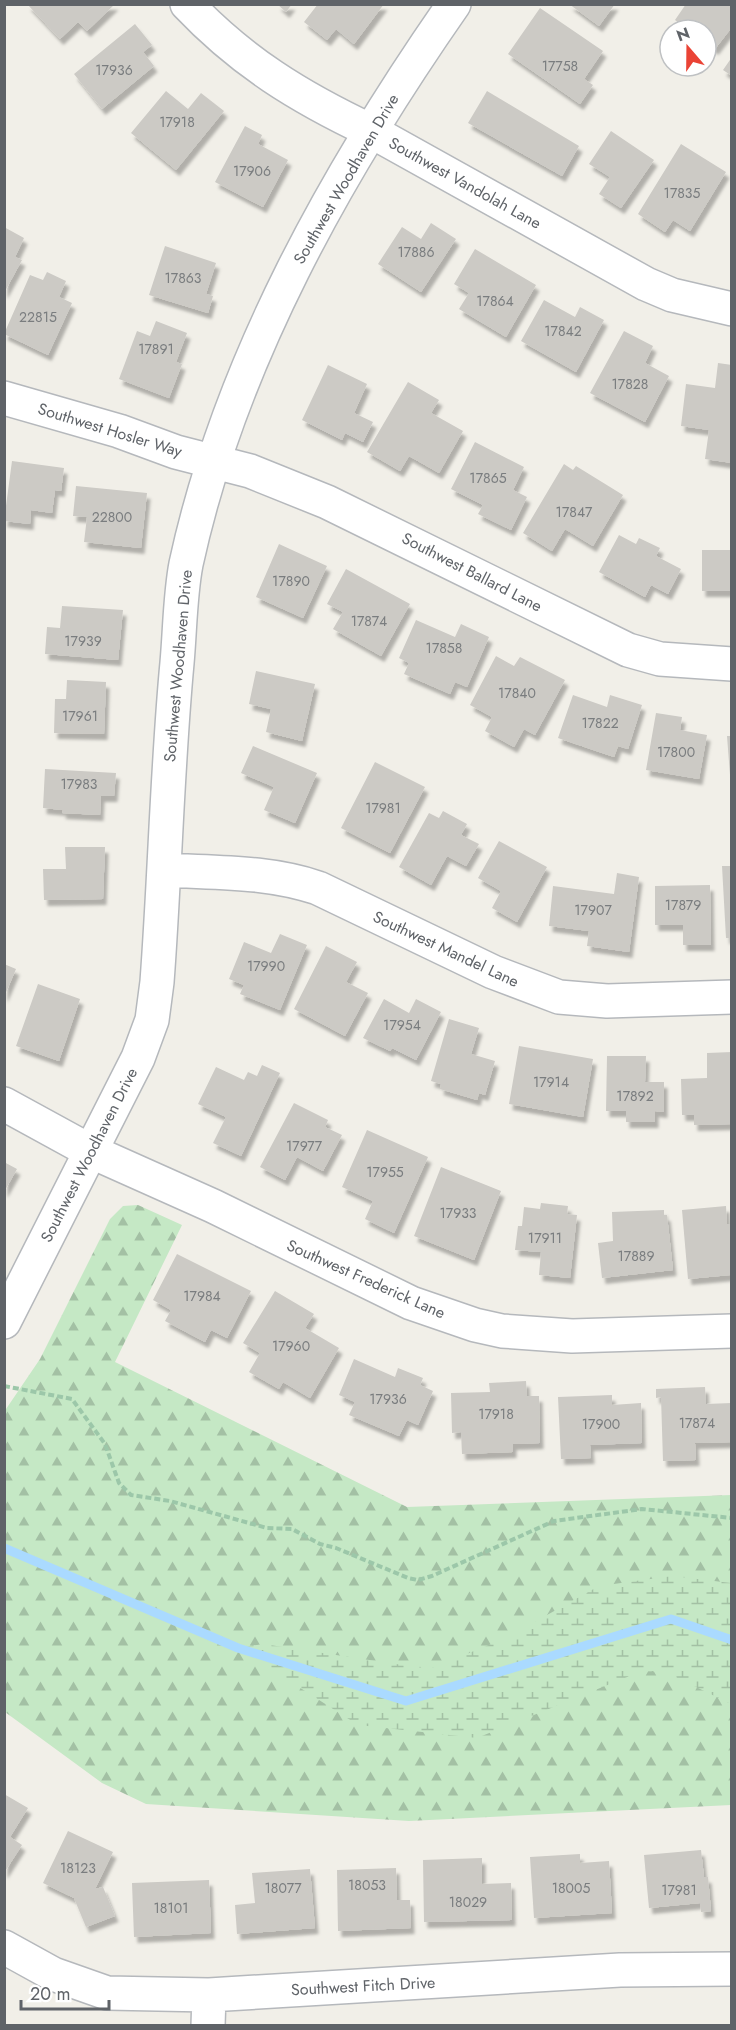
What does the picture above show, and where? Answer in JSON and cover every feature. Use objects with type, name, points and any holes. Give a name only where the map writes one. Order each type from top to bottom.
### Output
[{"type":"street","name":"Southwest Vandolah Lane","points":[[187,4],[256,67],[337,115],[371,131],[646,284],[672,295],[732,309]]},
{"type":"street","name":"Southwest Woodhaven Drive","points":[[4,1322],[138,1058],[152,1020],[165,870],[173,702],[186,565],[226,421],[312,231],[371,131],[454,4]]},
{"type":"street","name":"Southwest Hosler Way","points":[[4,398],[119,431],[176,452],[215,462]]},
{"type":"street","name":"Southwest Ballard Lane","points":[[215,462],[250,471],[327,502],[628,650],[660,659],[732,664]]},
{"type":"street","name":"Southwest Mandel Lane","points":[[165,870],[269,875],[291,879],[318,888],[493,972],[559,997],[607,1001],[732,997]]},
{"type":"street","points":[[4,1104],[90,1152]]},
{"type":"street","name":"Southwest Frederick Lane","points":[[90,1152],[213,1206],[411,1303],[475,1325],[502,1331],[572,1336],[732,1331]]},
{"type":"street","name":"Southwest Fitch Drive","points":[[4,1947],[53,1974],[107,1992],[208,2010],[620,1971],[732,1969]]},
{"type":"path","points":[[4,1386],[72,1399],[105,1444],[119,1483],[132,1495],[170,1501],[267,1528],[292,1529],[320,1544],[418,1580],[432,1576],[554,1521],[642,1509],[732,1518]]},
{"type":"green space","points":[[138,1205],[182,1225],[115,1362],[407,1507],[731,1495],[731,1805],[409,1821],[146,1804],[102,1783],[5,1712],[4,1412],[40,1359],[110,1219],[123,1206]]},
{"type":"green space","points":[[672,1576],[731,1583],[731,1704],[665,1672],[642,1671],[477,1738],[358,1725],[238,1648],[263,1644],[429,1669],[504,1639],[599,1586]]},
{"type":"building","points":[[27,4],[115,4],[87,31],[78,22],[60,39]]},
{"type":"building","points":[[277,4],[292,4],[286,12]]},
{"type":"building","points":[[318,4],[384,4],[354,44],[336,29],[327,40],[304,22]]},
{"type":"building","points":[[569,4],[615,4],[599,26]]},
{"type":"building","points":[[686,4],[732,4],[732,27],[718,45],[718,18],[676,18]]},
{"type":"building","points":[[540,8],[603,51],[584,79],[593,85],[580,104],[508,54]]},
{"type":"building","points":[[135,24],[152,45],[143,52],[154,66],[102,109],[74,74]]},
{"type":"building","points":[[732,57],[732,76],[723,70]]},
{"type":"building","points":[[166,91],[188,109],[201,93],[224,111],[176,170],[131,133]]},
{"type":"building","points":[[487,91],[579,146],[562,176],[468,123]]},
{"type":"building","points":[[245,126],[262,135],[258,144],[288,160],[263,207],[215,182]]},
{"type":"building","points":[[611,131],[654,160],[621,208],[599,194],[610,177],[589,164]]},
{"type":"building","points":[[681,144],[726,172],[690,231],[673,220],[665,232],[638,214]]},
{"type":"building","points":[[431,223],[456,239],[421,292],[378,264],[402,227],[421,239]]},
{"type":"building","points":[[4,227],[24,238],[15,257],[22,260],[4,293]]},
{"type":"building","points":[[165,246],[216,263],[206,294],[213,296],[208,313],[149,295]]},
{"type":"building","points":[[475,249],[536,285],[506,337],[459,309],[469,293],[454,284]]},
{"type":"building","points":[[47,272],[66,281],[59,297],[72,303],[48,355],[4,334],[30,275],[43,280]]},
{"type":"building","points":[[544,300],[575,317],[580,307],[604,320],[576,372],[521,341]]},
{"type":"building","points":[[156,321],[187,333],[176,362],[182,364],[169,398],[119,379],[137,331],[150,336]]},
{"type":"building","points":[[624,331],[653,346],[645,363],[669,376],[645,422],[590,393]]},
{"type":"building","points":[[718,363],[732,365],[732,463],[705,459],[709,430],[681,426],[686,384],[715,388]]},
{"type":"building","points":[[328,365],[367,384],[354,413],[373,422],[363,442],[345,433],[342,440],[302,420]]},
{"type":"building","points":[[408,382],[439,400],[431,413],[463,431],[439,473],[409,456],[400,471],[367,452]]},
{"type":"building","points":[[475,442],[524,467],[513,490],[527,497],[511,530],[478,514],[483,505],[451,489]]},
{"type":"building","points":[[12,461],[64,468],[61,491],[55,490],[52,513],[31,510],[30,524],[4,521]]},
{"type":"building","points":[[564,464],[573,470],[576,466],[623,495],[593,546],[565,529],[552,551],[523,533]]},
{"type":"building","points":[[76,486],[147,493],[141,548],[84,542],[87,517],[73,516]]},
{"type":"building","points":[[619,535],[636,544],[639,538],[660,548],[656,556],[681,569],[668,594],[651,585],[645,597],[599,572]]},
{"type":"building","points":[[279,544],[327,566],[303,618],[256,597]]},
{"type":"building","points":[[702,550],[732,550],[732,591],[702,591]]},
{"type":"building","points":[[346,569],[410,604],[381,656],[333,629],[343,612],[327,604]]},
{"type":"building","points":[[62,606],[123,610],[118,660],[45,654],[47,627],[60,628]]},
{"type":"building","points":[[416,620],[455,637],[461,624],[489,637],[467,687],[455,682],[450,694],[404,674],[409,663],[399,658]]},
{"type":"building","points":[[496,656],[514,666],[520,657],[565,680],[535,735],[524,729],[514,747],[485,731],[492,717],[470,705]]},
{"type":"building","points":[[256,671],[315,684],[302,741],[266,732],[271,709],[249,704]]},
{"type":"building","points":[[67,680],[106,682],[104,734],[54,733],[55,699],[66,699]]},
{"type":"building","points":[[573,695],[607,707],[610,695],[642,705],[628,749],[618,746],[614,757],[558,738]]},
{"type":"building","points":[[656,713],[682,717],[680,730],[707,735],[699,779],[646,770]]},
{"type":"building","points":[[727,736],[732,736],[732,775],[730,775]]},
{"type":"building","points":[[253,746],[317,773],[295,823],[264,810],[274,787],[241,773]]},
{"type":"building","points":[[375,762],[425,787],[390,853],[341,828]]},
{"type":"building","points":[[45,769],[116,773],[114,796],[101,796],[100,815],[62,813],[63,810],[43,808]]},
{"type":"building","points":[[443,811],[467,824],[461,835],[479,844],[466,866],[447,856],[431,885],[399,867],[429,813],[439,818]]},
{"type":"building","points":[[499,841],[547,867],[517,922],[492,908],[501,891],[478,878]]},
{"type":"building","points":[[65,847],[105,847],[103,899],[44,900],[43,869],[66,869]]},
{"type":"building","points":[[722,866],[732,866],[732,938],[726,938]]},
{"type":"building","points":[[617,873],[639,877],[629,952],[587,946],[589,931],[549,926],[553,886],[614,894]]},
{"type":"building","points":[[710,885],[711,945],[683,945],[683,925],[655,925],[655,886]]},
{"type":"building","points":[[280,934],[307,945],[280,1010],[240,994],[244,985],[229,979],[244,942],[271,953]]},
{"type":"building","points":[[326,946],[357,962],[346,982],[368,993],[345,1036],[294,1009]]},
{"type":"building","points":[[4,964],[16,969],[4,997]]},
{"type":"building","points":[[38,984],[80,999],[59,1061],[16,1046]]},
{"type":"building","points":[[384,999],[409,1013],[416,999],[441,1012],[416,1060],[392,1048],[390,1051],[363,1038]]},
{"type":"building","points":[[449,1019],[479,1028],[471,1054],[495,1061],[485,1095],[479,1093],[477,1100],[440,1089],[441,1084],[431,1081]]},
{"type":"building","points":[[519,1046],[593,1059],[583,1117],[509,1104]]},
{"type":"building","points":[[732,1052],[732,1124],[694,1125],[694,1115],[682,1115],[681,1079],[707,1078],[707,1053]]},
{"type":"building","points":[[607,1056],[646,1056],[645,1082],[664,1082],[664,1112],[655,1111],[655,1122],[626,1122],[626,1111],[606,1111]]},
{"type":"building","points":[[262,1065],[280,1073],[241,1156],[213,1143],[226,1117],[198,1104],[216,1067],[244,1080],[248,1072],[257,1076]]},
{"type":"building","points":[[294,1103],[328,1120],[325,1127],[342,1135],[323,1171],[297,1157],[285,1180],[260,1167]]},
{"type":"building","points":[[367,1130],[428,1157],[394,1233],[365,1219],[373,1201],[342,1187]]},
{"type":"building","points":[[4,1162],[17,1169],[4,1192]]},
{"type":"building","points":[[441,1167],[501,1191],[474,1260],[414,1236]]},
{"type":"building","points":[[541,1203],[568,1206],[567,1214],[577,1215],[570,1278],[539,1275],[541,1252],[515,1250],[518,1226],[522,1226],[524,1207],[540,1209]]},
{"type":"building","points":[[726,1206],[727,1224],[732,1224],[730,1275],[688,1279],[682,1210]]},
{"type":"building","points":[[664,1210],[664,1215],[667,1215],[673,1270],[602,1278],[598,1243],[613,1241],[612,1212]]},
{"type":"building","points":[[177,1254],[251,1291],[227,1338],[211,1330],[205,1342],[165,1321],[171,1310],[153,1300]]},
{"type":"building","points":[[275,1291],[314,1314],[305,1328],[339,1348],[310,1398],[283,1382],[279,1389],[249,1372],[260,1353],[243,1343]]},
{"type":"building","points":[[354,1359],[395,1377],[398,1368],[423,1378],[420,1385],[433,1391],[418,1425],[407,1420],[399,1436],[349,1415],[355,1402],[339,1395]]},
{"type":"building","points":[[526,1381],[527,1396],[539,1396],[540,1443],[513,1444],[513,1452],[462,1454],[461,1432],[452,1433],[451,1393],[490,1392],[489,1383]]},
{"type":"building","points":[[705,1387],[706,1404],[732,1403],[732,1442],[695,1443],[696,1460],[663,1461],[661,1397],[656,1398],[656,1389]]},
{"type":"building","points":[[612,1395],[612,1405],[641,1403],[642,1443],[590,1445],[591,1458],[561,1459],[558,1397]]},
{"type":"building","points":[[4,1794],[28,1808],[10,1837],[22,1845],[4,1873]]},
{"type":"building","points":[[68,1831],[113,1852],[95,1889],[103,1887],[115,1916],[86,1927],[74,1898],[43,1883]]},
{"type":"building","points":[[701,1850],[704,1877],[708,1877],[711,1911],[701,1912],[700,1903],[649,1908],[644,1855]]},
{"type":"building","points":[[580,1854],[580,1863],[609,1861],[612,1913],[534,1918],[530,1857]]},
{"type":"building","points":[[482,1858],[482,1884],[511,1883],[512,1920],[424,1922],[423,1860]]},
{"type":"building","points":[[396,1868],[397,1900],[410,1900],[411,1928],[338,1931],[337,1870]]},
{"type":"building","points":[[310,1869],[315,1928],[237,1934],[235,1905],[255,1903],[252,1873]]},
{"type":"building","points":[[209,1880],[211,1933],[134,1937],[132,1883]]},
{"type":"waterway","points":[[4,1548],[238,1648],[406,1701],[671,1619],[732,1640]]}]
